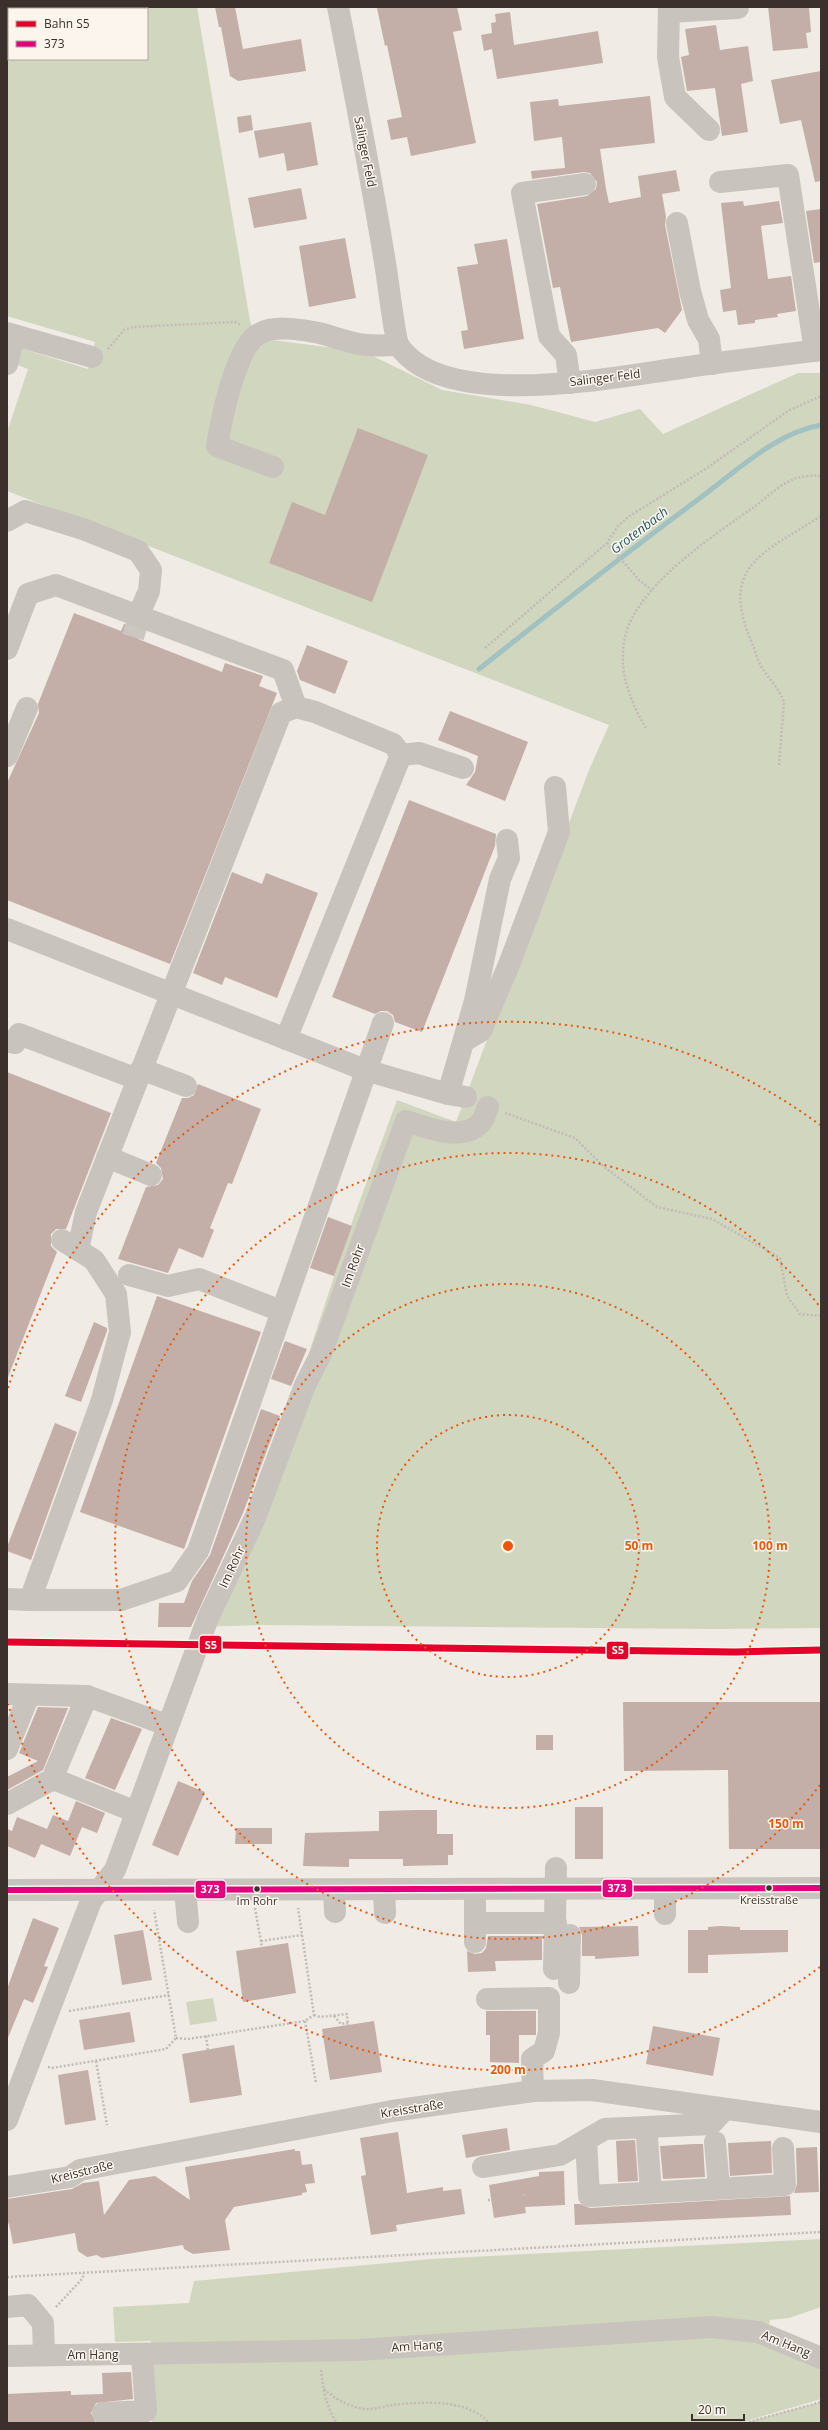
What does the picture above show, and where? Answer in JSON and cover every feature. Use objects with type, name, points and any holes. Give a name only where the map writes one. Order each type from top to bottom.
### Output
[{"type":"street","name":"Salinger Feld","points":[[338,7],[377,216],[398,345],[414,360],[436,373],[475,383],[522,386],[570,383],[818,351]]},
{"type":"street","points":[[709,130],[676,97],[668,57],[669,9],[738,8]]},
{"type":"street","points":[[720,182],[788,175],[818,351]]},
{"type":"street","points":[[570,383],[566,355],[549,336],[522,193],[585,184]]},
{"type":"street","points":[[677,223],[690,291],[698,320],[709,339],[712,364]]},
{"type":"street","points":[[273,467],[217,446],[225,400],[244,352],[256,335],[292,329],[316,332],[366,346],[398,345]]},
{"type":"street","points":[[7,364],[11,334],[92,357]]},
{"type":"street","points":[[7,521],[24,510],[83,529],[138,551],[152,570],[149,591],[142,607]]},
{"type":"street","points":[[7,649],[28,594],[56,585],[283,670],[296,707]]},
{"type":"street","points":[[30,1600],[102,1400],[120,1332],[116,1294],[94,1260],[70,1245],[86,1212],[281,713],[296,707],[315,712],[393,744],[401,755]]},
{"type":"street","points":[[7,756],[27,708]]},
{"type":"street","points":[[401,755],[419,752],[463,768]]},
{"type":"street","points":[[286,1039],[401,755]]},
{"type":"street","points":[[464,1041],[481,1030],[510,962],[559,832],[555,787]]},
{"type":"street","points":[[7,929],[365,1070],[457,1096],[464,1041],[475,1001],[500,879],[509,858],[506,840]]},
{"type":"street","points":[[7,1599],[121,1600],[177,1581],[198,1551],[365,1070],[383,1023]]},
{"type":"street","points":[[7,1040],[15,1044],[19,1034],[139,1074],[186,1086]]},
{"type":"street","name":"Im Rohr","points":[[7,2120],[91,1900],[101,1891],[115,1870],[167,1725],[208,1618],[255,1518],[305,1385],[321,1354],[406,1122],[440,1133],[470,1130],[482,1122],[488,1107]]},
{"type":"street","points":[[107,1157],[151,1175]]},
{"type":"street","points":[[129,1275],[168,1286],[199,1279],[281,1311]]},
{"type":"street","points":[[7,1694],[87,1696],[167,1725]]},
{"type":"street","points":[[7,1749],[29,1695]]},
{"type":"street","points":[[55,1772],[87,1696]]},
{"type":"street","points":[[7,1804],[49,1781],[56,1780],[136,1812]]},
{"type":"street","points":[[556,1868],[563,1890],[562,1976],[556,1923],[563,1890]]},
{"type":"street","points":[[7,1890],[252,1891],[821,1888]]},
{"type":"street","points":[[665,1889],[665,1914]]},
{"type":"street","points":[[186,1890],[188,1922]]},
{"type":"street","points":[[334,1890],[335,1912]]},
{"type":"street","points":[[384,1890],[385,1913]]},
{"type":"street","points":[[475,1890],[475,1933],[556,1923]]},
{"type":"street","points":[[487,1999],[549,1998],[549,2033],[544,2051],[532,2059],[534,2091]]},
{"type":"street","name":"Kreisstraße","points":[[7,2187],[70,2177],[80,2170],[392,2111],[534,2091],[592,2090],[724,2110],[821,2122]]},
{"type":"street","points":[[482,2167],[560,2155],[605,2129],[711,2124],[724,2110]]},
{"type":"street","points":[[647,2138],[651,2192]]},
{"type":"street","points":[[586,2140],[589,2196],[785,2185],[783,2148]]},
{"type":"street","points":[[716,2142],[719,2188]]},
{"type":"street","points":[[7,2307],[28,2305],[43,2323],[44,2355]]},
{"type":"street","name":"Am Hang","points":[[7,2356],[320,2351],[712,2326],[758,2332],[821,2358]]},
{"type":"street","points":[[103,2413],[146,2412],[142,2355]]},
{"type":"path","points":[[92,357],[101,356],[124,330],[133,327],[235,322],[256,335]]},
{"type":"path","points":[[485,648],[607,543],[618,526],[628,517],[701,471],[788,411],[821,396]]},
{"type":"path","points":[[646,728],[633,707],[624,682],[623,659],[627,630],[635,613],[652,590],[707,540],[780,487],[797,478],[821,476]]},
{"type":"path","points":[[778,765],[784,702],[781,694],[760,665],[747,631],[740,603],[740,589],[745,571],[763,553],[821,516]]},
{"type":"path","points":[[607,543],[639,580],[652,590]]},
{"type":"path","points":[[488,1107],[575,1138],[603,1166],[657,1207],[712,1219],[780,1258],[787,1296],[800,1314],[821,1316]]},
{"type":"path","points":[[295,1890],[314,2015]]},
{"type":"path","points":[[151,1891],[176,2038]]},
{"type":"path","points":[[252,1891],[262,1948]]},
{"type":"path","points":[[261,1941],[302,1934]]},
{"type":"path","points":[[51,2008],[67,2011],[169,1995]]},
{"type":"path","points":[[314,2015],[320,2017],[347,2014],[348,2025],[341,2024],[334,2016]]},
{"type":"path","points":[[176,2038],[188,2039],[305,2021],[314,2015]]},
{"type":"path","points":[[305,2021],[316,2083]]},
{"type":"path","points":[[206,2036],[208,2051]]},
{"type":"path","points":[[31,2059],[52,2068],[166,2049],[176,2038]]},
{"type":"path","points":[[96,2061],[107,2125]]},
{"type":"path","points":[[523,2195],[527,2194]]},
{"type":"path","points":[[7,2277],[821,2232]]},
{"type":"path","points":[[43,2323],[83,2278],[83,2273]]},
{"type":"path","points":[[320,2351],[324,2389],[332,2417],[336,2423]]},
{"type":"path","points":[[324,2389],[346,2404],[365,2409],[428,2403],[462,2407],[484,2417],[489,2423]]},
{"type":"path","points":[[745,2423],[821,2402]]},
{"type":"green space","points":[[7,7],[197,7],[250,321],[256,338],[365,352],[442,390],[531,405],[595,422],[640,409],[663,434],[798,373],[821,373],[821,1628],[716,1629],[260,1625],[196,1627],[252,1514],[298,1386],[353,1219],[397,1100],[456,1122],[589,770],[609,725],[7,491],[7,432],[28,369],[15,364],[20,348],[88,369],[95,342],[7,316]]},
{"type":"green space","points":[[213,1998],[217,2021],[190,2025],[186,2002]]},
{"type":"green space","points":[[821,2239],[821,2307],[789,2318],[770,2320],[764,2343],[821,2368],[821,2399],[739,2423],[152,2423],[151,2341],[115,2342],[113,2307],[189,2303],[194,2281],[431,2259]]},
{"type":"green space","points":[[821,2402],[821,2423],[745,2423],[754,2420]]},
{"type":"building","points":[[215,7],[235,7],[243,49],[301,39],[306,71],[238,81],[230,76],[221,27],[219,27]]},
{"type":"building","points":[[457,7],[462,30],[453,32],[476,143],[411,156],[407,137],[391,140],[387,120],[402,117],[387,45],[385,46],[377,8]]},
{"type":"building","points":[[768,7],[809,7],[811,32],[806,33],[808,48],[773,51]]},
{"type":"building","points":[[510,12],[514,45],[598,31],[603,63],[497,79],[492,49],[484,51],[481,35],[492,33],[491,23],[496,22],[495,14]]},
{"type":"building","points":[[716,25],[720,50],[748,46],[753,81],[741,84],[748,132],[722,136],[715,88],[687,91],[681,57],[689,55],[685,29]]},
{"type":"building","points":[[821,71],[821,181],[815,182],[801,120],[780,124],[771,80]]},
{"type":"building","points":[[650,96],[655,143],[600,149],[609,203],[641,197],[638,176],[676,170],[680,191],[662,194],[666,217],[665,225],[682,310],[665,333],[658,328],[571,342],[560,287],[553,288],[537,204],[587,196],[596,189],[597,182],[590,173],[584,172],[532,179],[531,171],[565,168],[562,137],[534,141],[530,102],[558,99],[559,106]]},
{"type":"building","points":[[251,115],[253,130],[239,133],[237,117]]},
{"type":"building","points":[[311,122],[318,165],[287,171],[284,153],[259,158],[254,131]]},
{"type":"building","points":[[301,188],[307,219],[254,228],[248,198]]},
{"type":"building","points":[[743,201],[744,206],[779,201],[783,223],[761,226],[768,279],[791,276],[796,311],[777,314],[778,317],[755,320],[755,323],[738,325],[736,310],[723,312],[720,290],[731,288],[721,203]]},
{"type":"building","points":[[821,209],[821,262],[814,263],[806,211]]},
{"type":"building","points":[[345,238],[356,298],[309,307],[299,246]]},
{"type":"building","points":[[507,239],[524,339],[464,349],[461,331],[468,330],[457,267],[478,264],[474,244]]},
{"type":"building","points":[[358,428],[428,455],[372,602],[269,563],[292,502],[325,515]]},
{"type":"building","points":[[74,613],[121,631],[124,624],[130,626],[138,639],[222,672],[225,663],[263,676],[259,686],[277,693],[170,964],[7,900],[7,783],[39,713],[38,704]]},
{"type":"building","points":[[307,645],[348,661],[335,694],[300,680],[297,671]]},
{"type":"building","points":[[450,711],[528,742],[505,801],[466,785],[475,772],[478,756],[438,740]]},
{"type":"building","points":[[409,800],[496,834],[495,846],[422,1032],[395,1022],[393,1015],[387,1011],[381,1011],[375,1014],[332,997]]},
{"type":"building","points":[[232,872],[262,884],[266,873],[318,893],[277,998],[225,977],[222,985],[193,973]]},
{"type":"building","points":[[7,1072],[111,1113],[66,1229],[56,1229],[51,1234],[51,1246],[57,1252],[8,1377]]},
{"type":"building","points":[[198,1084],[261,1109],[232,1184],[228,1183],[210,1228],[214,1230],[203,1258],[179,1248],[168,1273],[118,1259],[146,1187],[158,1185],[163,1179],[161,1168],[156,1163],[182,1098],[188,1098],[194,1095]]},
{"type":"building","points":[[328,1217],[352,1226],[334,1276],[310,1268]]},
{"type":"building","points":[[157,1296],[261,1332],[184,1549],[80,1512]]},
{"type":"building","points":[[94,1322],[107,1328],[107,1331],[81,1402],[65,1396]]},
{"type":"building","points":[[285,1341],[307,1349],[291,1386],[271,1379]]},
{"type":"building","points":[[261,1409],[280,1416],[243,1513],[191,1627],[158,1627],[159,1603],[184,1603],[192,1581],[210,1555]]},
{"type":"building","points":[[55,1423],[77,1432],[31,1560],[7,1551],[7,1547]]},
{"type":"building","points":[[623,1702],[821,1702],[821,1849],[729,1849],[728,1770],[624,1771]]},
{"type":"building","points":[[38,1707],[68,1708],[43,1770],[7,1790],[7,1777],[38,1761],[19,1753]]},
{"type":"building","points":[[111,1718],[142,1729],[115,1790],[85,1778]]},
{"type":"building","points":[[536,1735],[553,1735],[553,1750],[536,1750]]},
{"type":"building","points":[[178,1781],[205,1792],[178,1856],[152,1845]]},
{"type":"building","points":[[76,1801],[105,1813],[97,1833],[82,1827],[70,1856],[41,1844],[35,1858],[7,1846],[7,1829],[12,1831],[17,1817],[47,1829],[53,1815],[68,1821]]},
{"type":"building","points":[[575,1807],[603,1807],[603,1859],[575,1859]]},
{"type":"building","points":[[437,1810],[437,1834],[453,1834],[453,1855],[448,1855],[448,1865],[403,1866],[403,1859],[349,1859],[349,1867],[303,1866],[305,1833],[379,1831],[379,1811]]},
{"type":"building","points":[[236,1828],[272,1828],[272,1844],[235,1844]]},
{"type":"building","points":[[33,1918],[59,1928],[44,1966],[48,1967],[33,2003],[24,1999],[7,2040],[7,1989]]},
{"type":"building","points":[[638,1926],[639,1956],[595,1959],[595,1956],[582,1956],[582,1935],[579,1927]]},
{"type":"building","points":[[708,1927],[740,1927],[740,1930],[788,1930],[788,1952],[708,1955],[708,1973],[688,1973],[688,1930],[708,1930]]},
{"type":"building","points":[[143,1930],[152,1980],[122,1985],[114,1935]]},
{"type":"building","points":[[488,1936],[542,1936],[542,1960],[495,1961],[496,1971],[468,1972],[467,1951],[475,1954],[482,1953],[486,1948]]},
{"type":"building","points":[[288,1943],[296,1993],[243,2002],[236,1951]]},
{"type":"building","points":[[486,2011],[536,2011],[536,2035],[519,2035],[519,2063],[490,2062],[490,2035],[486,2035]]},
{"type":"building","points":[[130,2012],[135,2042],[84,2050],[79,2020]]},
{"type":"building","points":[[374,2021],[382,2072],[330,2080],[322,2029]]},
{"type":"building","points":[[653,2026],[720,2038],[713,2076],[646,2064]]},
{"type":"building","points":[[234,2045],[242,2095],[190,2103],[182,2054]]},
{"type":"building","points":[[88,2070],[96,2120],[65,2125],[58,2075]]},
{"type":"building","points":[[507,2128],[510,2150],[466,2158],[462,2135]]},
{"type":"building","points":[[398,2132],[407,2193],[443,2187],[443,2191],[461,2189],[465,2214],[396,2225],[397,2231],[371,2235],[361,2176],[366,2175],[360,2138]]},
{"type":"building","points":[[635,2140],[638,2181],[618,2182],[616,2141]]},
{"type":"building","points":[[771,2141],[772,2173],[730,2176],[728,2143]]},
{"type":"building","points":[[703,2144],[705,2177],[663,2179],[660,2146]]},
{"type":"building","points":[[817,2147],[819,2192],[794,2193],[797,2184],[796,2148]]},
{"type":"building","points":[[295,2149],[295,2151],[300,2151],[302,2165],[312,2164],[315,2183],[305,2184],[307,2192],[302,2193],[302,2195],[234,2207],[225,2220],[230,2250],[193,2254],[184,2249],[183,2245],[102,2258],[97,2255],[87,2257],[78,2251],[75,2233],[13,2244],[9,2224],[7,2222],[7,2199],[72,2189],[83,2183],[99,2181],[104,2215],[129,2180],[155,2176],[190,2200],[185,2167]]},
{"type":"building","points":[[564,2171],[565,2205],[525,2207],[526,2213],[494,2218],[489,2185],[539,2176],[539,2172]]},
{"type":"building","points":[[790,2196],[791,2215],[575,2225],[574,2204],[580,2204],[590,2208]]},
{"type":"building","points":[[131,2372],[133,2399],[96,2403],[91,2413],[96,2423],[7,2423],[7,2394],[71,2391],[71,2395],[103,2394],[102,2373]]},
{"type":"waterway","name":"Grotenbach","points":[[479,669],[616,561],[757,454],[788,436],[804,429],[821,425]]},
{"type":"tunnel","points":[[133,637],[142,607]]},
{"type":"rail line","name":"S5","points":[[7,1642],[735,1652],[821,1650]]},
{"type":"transit line","name":"373","points":[[7,1890],[821,1888]]},
{"type":"place","name":"Kreisstraße","points":[[769,1888]]},
{"type":"place","name":"Im Rohr","points":[[257,1889]]}]
